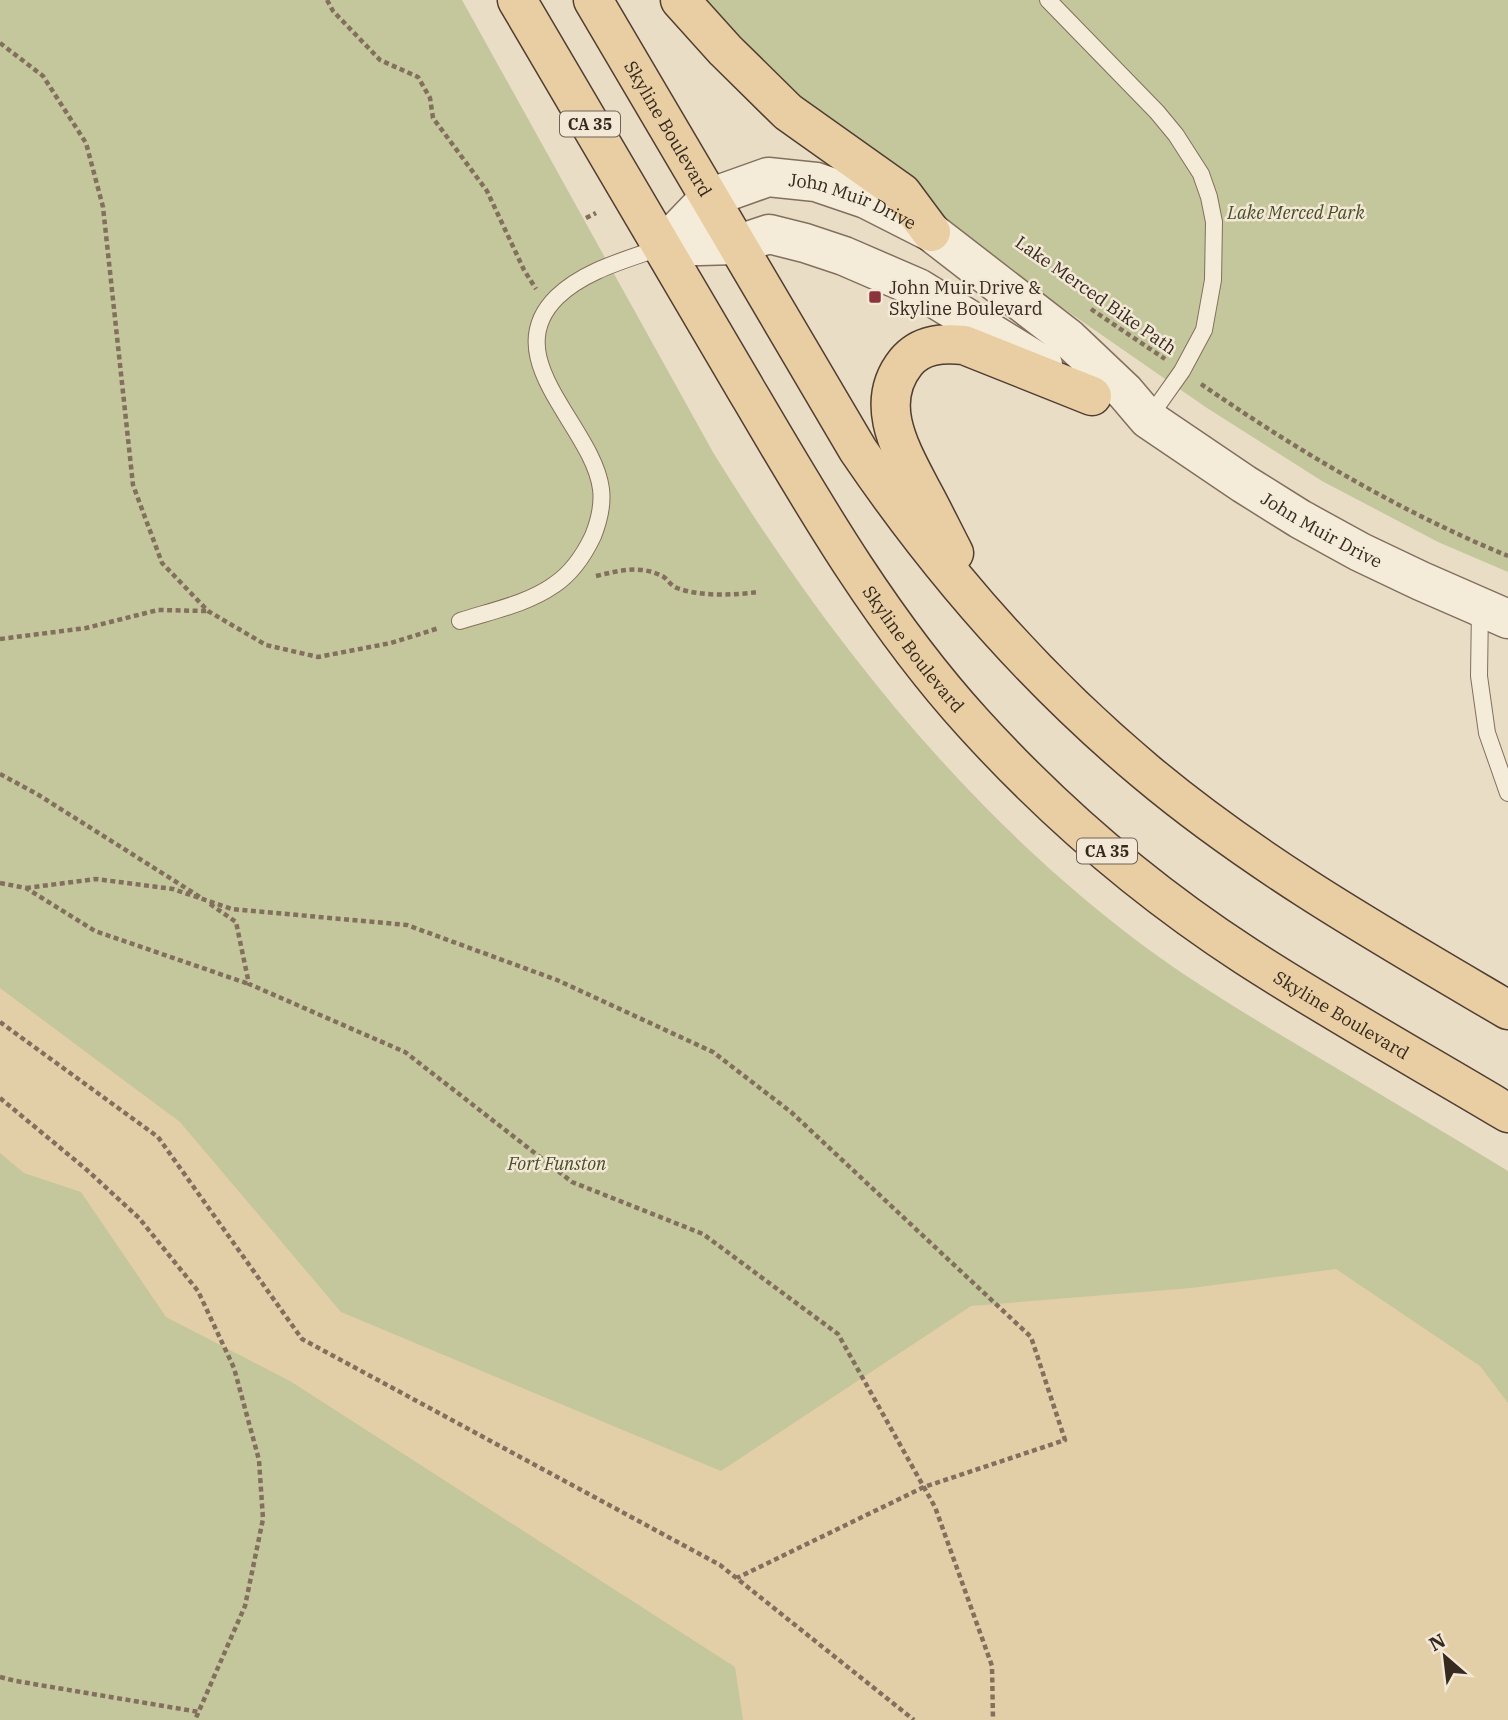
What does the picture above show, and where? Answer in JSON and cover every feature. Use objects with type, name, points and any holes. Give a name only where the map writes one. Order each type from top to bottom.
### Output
[{"type":"main road","name":"Skyline Boulevard","points":[[517,0],[803,485],[883,609],[972,723],[1013,765],[1101,846],[1188,916],[1247,957],[1508,1113]]},
{"type":"main road","name":"Skyline Boulevard","points":[[593,0],[858,450],[922,540],[985,614],[1078,711],[1146,773],[1219,829],[1317,895],[1508,1010]]},
{"type":"main road","points":[[680,0],[725,50],[788,112],[902,193],[931,232]]},
{"type":"main road","points":[[985,614],[898,444],[890,409],[895,380],[910,357],[920,350],[946,343],[984,351],[1092,396]]},
{"type":"street","name":"John Muir Drive","points":[[662,247],[709,198],[768,177],[816,182],[866,198],[931,232],[1068,338],[1125,392],[1148,419]]},
{"type":"street","name":"John Muir Drive","points":[[662,247],[736,245],[769,234],[844,256],[882,271],[951,308],[1092,396],[1148,419],[1300,519],[1360,552],[1494,614]]},
{"type":"lane","points":[[1048,0],[1176,135],[1201,174],[1213,222],[1213,280],[1204,330],[1182,371],[1148,419]]},
{"type":"lane","points":[[460,621],[529,598],[554,586],[579,562],[588,546],[601,508],[597,471],[540,367],[536,351],[537,333],[548,308],[557,297],[585,277],[662,247]]},
{"type":"lane","points":[[1494,614],[1479,676],[1487,733],[1508,793]]},
{"type":"path","points":[[327,0],[333,11],[380,60],[418,77],[430,98],[433,117],[487,191],[524,270],[548,308]]},
{"type":"path","points":[[0,43],[43,76],[86,142],[103,206],[133,485],[162,563],[208,611],[266,645],[318,657],[391,643],[460,621]]},
{"type":"path","points":[[586,218],[596,214]]},
{"type":"path","name":"Lake Merced Bike Path","points":[[1080,301],[1330,468],[1387,500],[1508,556]]},
{"type":"path","points":[[554,586],[628,568],[662,575],[674,588],[703,593],[760,592]]},
{"type":"path","points":[[0,639],[86,628],[158,611],[208,611]]},
{"type":"path","points":[[0,774],[169,875],[236,922],[249,984]]},
{"type":"path","points":[[0,883],[26,888],[96,878],[173,889],[232,909],[407,925],[557,980],[713,1052],[791,1112],[1031,1337],[1065,1440],[924,1488],[737,1578]]},
{"type":"path","points":[[26,888],[95,931],[249,984],[405,1052],[572,1182],[703,1234],[838,1334],[935,1507],[992,1666],[993,1720]]},
{"type":"path","points":[[0,1022],[158,1138],[302,1339],[720,1565],[914,1720]]},
{"type":"path","points":[[0,1098],[87,1170],[139,1218],[198,1291],[234,1368],[259,1460],[263,1519],[245,1606],[195,1720]]},
{"type":"path","points":[[0,1676],[199,1712]]},
{"type":"green space","name":"Fort Funston","points":[[0,0],[462,0],[714,454],[759,525],[858,662],[968,790],[1028,849],[1092,905],[1159,957],[1239,1010],[1508,1171],[1508,1720],[0,1720]]},
{"type":"green space","name":"Lake Merced Park","points":[[689,0],[1508,0],[1508,572],[1438,542],[1322,481],[1207,408],[936,220]]},
{"type":"sand","points":[[0,988],[180,1122],[341,1312],[721,1471],[971,1306],[1191,1288],[1336,1269],[1480,1366],[1508,1403],[1508,1720],[743,1720],[735,1667],[290,1381],[166,1317],[81,1192],[24,1173],[0,1153]]},
{"type":"place","name":"John Muir Drive & Skyline Boulevard","points":[[875,297]]}]
